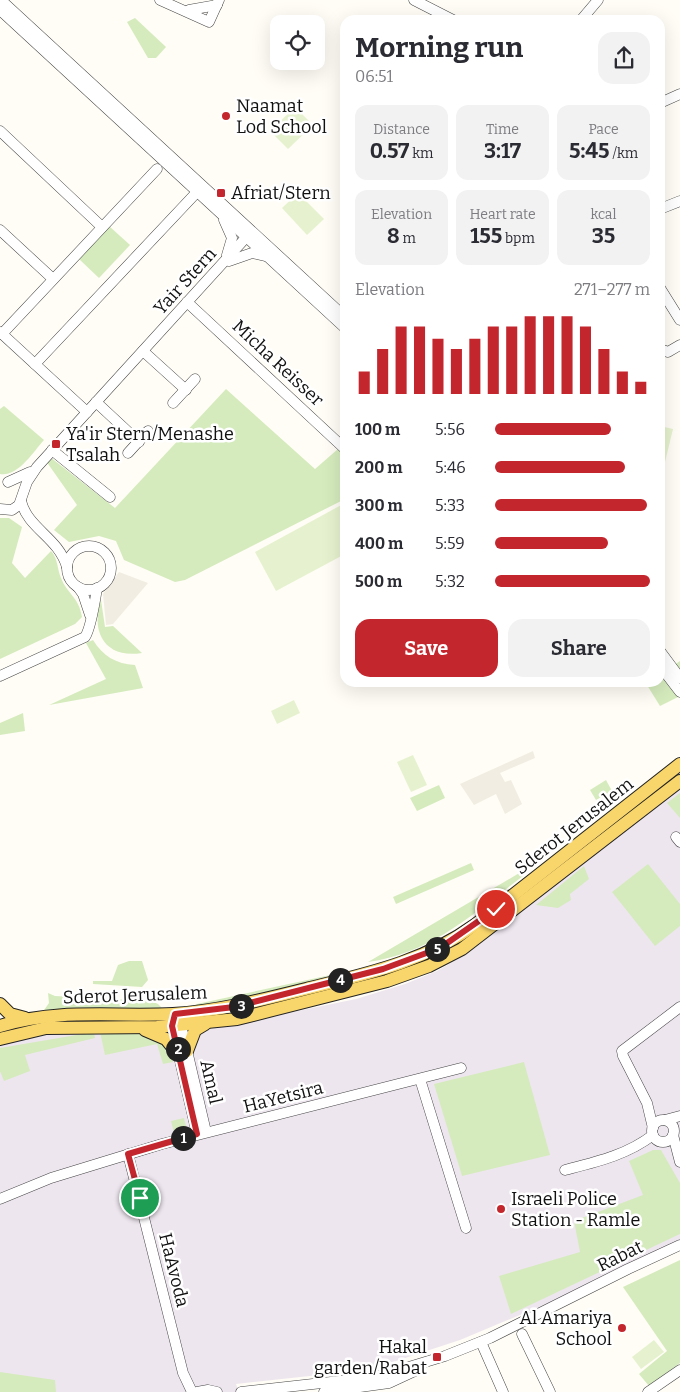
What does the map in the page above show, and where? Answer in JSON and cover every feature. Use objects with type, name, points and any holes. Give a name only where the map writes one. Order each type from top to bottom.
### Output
[{"type":"main road","name":"Sderot Jerusalem","points":[[0,1028],[130,1026],[176,1021],[213,1010],[256,1002],[383,969],[440,948],[489,915],[680,764]]},
{"type":"main road","name":"Sderot Jerusalem","points":[[0,1028],[30,1018],[66,1014],[207,1023],[259,1014],[387,981],[446,959],[489,930],[680,780]]},
{"type":"main road","points":[[0,1004],[10,1014],[30,1018]]},
{"type":"main road","points":[[130,1026],[160,1034],[183,1053],[195,1030],[207,1023]]},
{"type":"street","points":[[1,0],[249,235],[340,313]]},
{"type":"street","points":[[160,0],[209,22],[218,2]]},
{"type":"street","points":[[414,0],[443,15]]},
{"type":"street","points":[[585,15],[598,0]]},
{"type":"street","points":[[180,9],[192,11],[218,2]]},
{"type":"street","points":[[0,10],[220,213],[249,235],[270,259],[340,323]]},
{"type":"street","points":[[665,100],[680,94]]},
{"type":"street","points":[[1,135],[102,227]]},
{"type":"street","points":[[87,412],[1,333],[157,169]]},
{"type":"street","points":[[35,364],[197,192]]},
{"type":"street","points":[[665,207],[680,201]]},
{"type":"street","points":[[220,213],[232,238],[223,263]]},
{"type":"street","points":[[0,230],[53,279]]},
{"type":"street","name":"Yair Stern","points":[[21,498],[27,482],[37,467],[249,235]]},
{"type":"street","points":[[223,263],[252,253],[270,259]]},
{"type":"street","points":[[665,296],[680,320]]},
{"type":"street","name":"Micha Reisser","points":[[187,302],[340,443]]},
{"type":"street","points":[[665,351],[668,352],[680,346]]},
{"type":"street","points":[[143,351],[186,390]]},
{"type":"street","points":[[173,404],[195,380]]},
{"type":"street","points":[[96,402],[139,442]]},
{"type":"street","points":[[128,453],[148,431]]},
{"type":"street","points":[[52,450],[110,497]]},
{"type":"street","name":"Yair Stern","points":[[3,483],[23,477],[37,467]]},
{"type":"street","points":[[3,483],[16,485],[23,509],[33,524],[54,542],[63,555],[72,581],[86,600],[91,619]]},
{"type":"street","points":[[3,511],[16,508],[21,498]]},
{"type":"street","points":[[3,511],[33,524]]},
{"type":"street","points":[[54,542],[70,547],[96,548],[105,553],[110,562],[108,578],[96,588],[87,590],[78,587]]},
{"type":"street","points":[[67,567],[70,557],[82,547]]},
{"type":"street","points":[[0,676],[85,637],[91,626],[96,588]]},
{"type":"street","points":[[665,658],[680,678]]},
{"type":"street","points":[[665,672],[680,692]]},
{"type":"street","points":[[679,1160],[656,1135],[647,1103],[623,1056],[622,1050],[680,1007]]},
{"type":"street","name":"Amal","points":[[176,1021],[201,1133]]},
{"type":"street","name":"HaYetsira","points":[[0,1199],[51,1178],[201,1133],[461,1068]]},
{"type":"street","points":[[420,1079],[466,1228]]},
{"type":"street","points":[[647,1103],[672,1126],[679,1160]]},
{"type":"street","points":[[656,1135],[656,1122],[680,1116]]},
{"type":"street","points":[[656,1135],[667,1141],[680,1122]]},
{"type":"street","points":[[565,1170],[613,1157],[656,1135]]},
{"type":"street","name":"HaAvoda","points":[[128,1154],[183,1373],[192,1392]]},
{"type":"street","name":"Rabat","points":[[242,1392],[376,1377],[445,1356],[481,1342],[680,1245]]},
{"type":"street","name":"Rabat","points":[[574,1297],[680,1253]]},
{"type":"street","points":[[522,1334],[550,1392]]},
{"type":"street","points":[[481,1342],[503,1392]]},
{"type":"street","name":"Rabat","points":[[324,1392],[389,1383],[445,1356]]},
{"type":"street","points":[[648,1392],[680,1370]]},
{"type":"street","points":[[197,1392],[218,1392]]},
{"type":"shaded area","points":[[119,572],[148,583],[113,624],[106,625],[103,594]]},
{"type":"shaded area","points":[[533,751],[535,758],[500,773],[505,782],[511,780],[522,804],[505,814],[496,794],[474,805],[460,784]]},
{"type":"shaded area","points":[[680,788],[680,1248],[460,1340],[393,1362],[347,1372],[236,1384],[239,1392],[0,1392],[0,1045],[55,1033],[140,1028],[205,1030],[356,999],[405,984],[437,971],[471,951]]},
{"type":"green space","points":[[135,18],[166,47],[156,58],[148,58],[127,22]]},
{"type":"green space","points":[[295,107],[313,125],[288,149],[270,131]]},
{"type":"green space","points":[[298,193],[324,219],[307,235],[282,208]]},
{"type":"green space","points":[[109,226],[130,245],[99,278],[79,259]]},
{"type":"green space","points":[[226,389],[315,469],[338,449],[340,451],[340,502],[185,580],[175,582],[124,560],[116,541],[99,536],[69,542],[54,530],[77,505],[46,461],[50,457],[115,508]]},
{"type":"green space","points":[[4,406],[44,440],[19,468],[7,474],[0,474],[0,409]]},
{"type":"green space","points":[[665,427],[673,429],[665,462]]},
{"type":"green space","points":[[340,506],[340,557],[276,591],[255,552]]},
{"type":"green space","points":[[0,518],[9,518],[22,527],[12,563],[25,578],[51,551],[55,557],[60,575],[76,600],[82,617],[75,624],[0,659]]},
{"type":"green space","points":[[101,600],[105,627],[113,626],[142,653],[129,654],[119,652],[110,648],[104,641],[98,623]]},
{"type":"green space","points":[[93,640],[101,651],[116,661],[135,665],[143,688],[49,705],[106,679],[86,643]]},
{"type":"green space","points":[[680,661],[680,696],[660,706],[648,687],[665,687],[665,672]]},
{"type":"green space","points":[[294,700],[300,713],[277,724],[271,711]]},
{"type":"green space","points":[[23,713],[25,731],[0,735],[0,723]]},
{"type":"green space","points":[[413,755],[427,785],[411,792],[397,762]]},
{"type":"green space","points":[[606,780],[612,791],[596,800],[590,790]]},
{"type":"green space","points":[[439,785],[445,798],[417,811],[410,798]]},
{"type":"green space","points":[[680,793],[680,818],[667,803]]},
{"type":"green space","points":[[471,863],[474,870],[396,904],[393,897]]},
{"type":"green space","points":[[648,864],[680,904],[680,926],[655,946],[612,892]]},
{"type":"green space","points":[[584,866],[589,879],[570,894],[571,900],[558,908],[536,905]]},
{"type":"green space","points":[[521,872],[523,876],[451,930],[412,950],[368,962]]},
{"type":"green space","points":[[129,961],[142,961],[148,980],[142,987],[93,984],[93,981],[112,981],[118,965]]},
{"type":"green space","points":[[335,974],[252,999],[192,1009],[197,1004]]},
{"type":"green space","points":[[48,993],[55,996],[151,1001],[163,1009],[42,1013],[49,1003]]},
{"type":"green space","points":[[132,1031],[158,1040],[166,1049],[173,1062],[163,1064],[157,1044],[105,1055],[100,1032]]},
{"type":"green space","points":[[94,1032],[95,1038],[25,1055],[30,1071],[4,1081],[0,1071],[0,1048]]},
{"type":"green space","points":[[524,1062],[550,1155],[462,1176],[434,1084]]},
{"type":"green space","points":[[184,1118],[187,1130],[174,1133],[171,1121]]},
{"type":"green space","points":[[653,1150],[661,1150],[680,1183],[680,1234],[511,1314],[499,1276],[580,1252],[574,1221],[643,1195],[629,1161]]},
{"type":"green space","points":[[680,1260],[680,1363],[649,1386],[639,1374],[667,1351],[623,1287]]},
{"type":"green space","points":[[654,1340],[664,1352],[641,1369],[632,1357]]},
{"type":"green space","points":[[0,1372],[55,1380],[56,1392],[0,1392]]},
{"type":"place","name":"Naamat Lod School","points":[[226,116]]},
{"type":"place","name":"Afriat/Stern","points":[[221,193]]},
{"type":"place","name":"Ya'ir Stern/Menashe Tsalah","points":[[56,444]]},
{"type":"place","name":"Israeli Police Station - Ramle","points":[[501,1209]]},
{"type":"place","name":"Al Amariya School","points":[[622,1328]]},
{"type":"place","name":"Hakal garden/Rabat","points":[[437,1357]]},
{"type":"route","points":[[140,1198],[128,1154],[197,1134],[172,1026],[175,1014],[234,1007],[404,963],[456,939],[496,909]]}]
